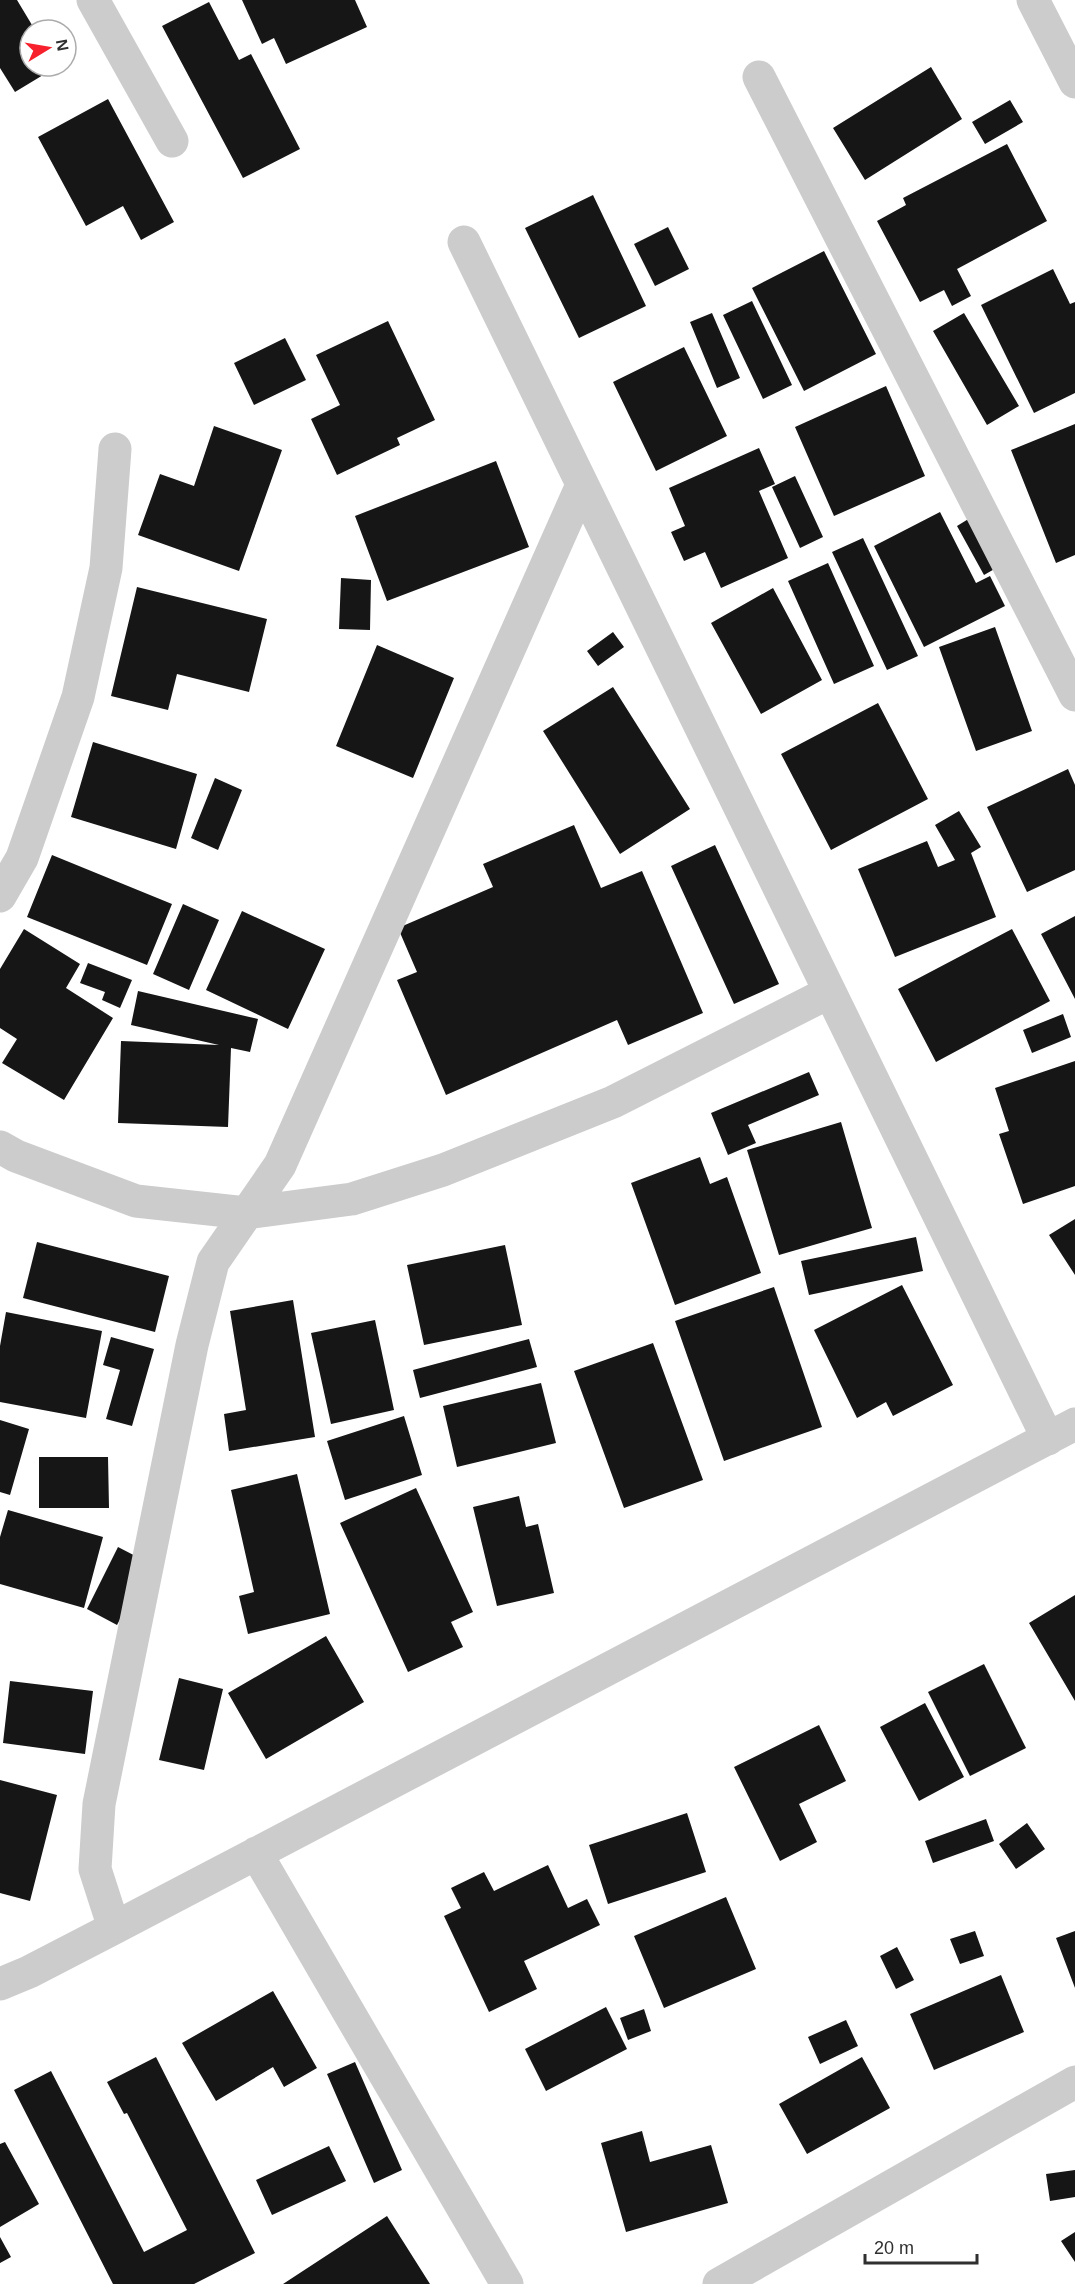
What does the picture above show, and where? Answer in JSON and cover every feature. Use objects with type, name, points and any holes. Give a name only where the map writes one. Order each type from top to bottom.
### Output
[{"type":"street","points":[[93,0],[172,141]]},
{"type":"street","points":[[1033,0],[1075,82]]},
{"type":"street","points":[[759,77],[1075,695]]},
{"type":"street","points":[[0,1984],[29,1972],[114,1928],[1062,1432],[830,992],[464,242]]},
{"type":"street","points":[[0,896],[22,858],[78,697],[106,568],[115,449]]},
{"type":"street","points":[[114,1928],[95,1869],[99,1804],[192,1344],[213,1262],[280,1165],[582,485]]},
{"type":"street","points":[[0,1147],[16,1156],[136,1201],[246,1213],[352,1199],[443,1170],[613,1102],[830,992]]},
{"type":"street","points":[[256,1853],[507,2284]]},
{"type":"street","points":[[719,2284],[1075,2082]]},
{"type":"building","points":[[0,0],[17,0],[28,18],[18,18],[18,78],[38,78],[15,92],[0,68]]},
{"type":"building","points":[[242,0],[355,0],[367,27],[286,64],[274,38],[262,44]]},
{"type":"building","points":[[209,2],[239,60],[251,54],[300,149],[243,178],[162,26]]},
{"type":"building","points":[[931,67],[962,119],[865,180],[833,128]]},
{"type":"building","points":[[108,99],[174,222],[141,240],[123,206],[86,226],[38,137]]},
{"type":"building","points":[[1010,100],[1023,122],[985,144],[972,122]]},
{"type":"building","points":[[1007,144],[1047,221],[957,269],[971,296],[952,306],[944,290],[920,302],[877,221],[906,205],[903,198]]},
{"type":"building","points":[[593,195],[646,306],[579,338],[525,228]]},
{"type":"building","points":[[668,227],[689,269],[655,286],[634,244]]},
{"type":"building","points":[[824,251],[876,354],[804,391],[752,288]]},
{"type":"building","points":[[1053,269],[1070,304],[1075,302],[1075,393],[1034,413],[981,305]]},
{"type":"building","points":[[752,301],[792,385],[763,399],[723,315]]},
{"type":"building","points":[[712,313],[740,378],[717,388],[690,322]]},
{"type":"building","points":[[964,313],[1019,406],[987,425],[933,331]]},
{"type":"building","points":[[388,321],[435,420],[397,438],[400,445],[337,475],[311,419],[340,405],[316,355]]},
{"type":"building","points":[[285,338],[306,380],[254,405],[234,363]]},
{"type":"building","points":[[684,347],[727,436],[656,471],[613,382]]},
{"type":"building","points":[[886,386],[925,476],[834,516],[795,427]]},
{"type":"building","points":[[1075,424],[1075,555],[1056,563],[1011,450]]},
{"type":"building","points":[[214,426],[282,450],[239,571],[138,535],[160,474],[194,486]]},
{"type":"building","points":[[759,448],[775,484],[759,491],[788,558],[721,588],[705,552],[684,561],[671,532],[685,526],[669,488]]},
{"type":"building","points":[[496,461],[529,547],[387,601],[355,516]]},
{"type":"building","points":[[795,476],[823,537],[800,548],[772,487]]},
{"type":"building","points":[[940,512],[976,583],[990,576],[1005,606],[924,647],[874,546]]},
{"type":"building","points":[[970,518],[998,567],[984,575],[957,526]]},
{"type":"building","points":[[863,538],[918,656],[887,670],[832,552]]},
{"type":"building","points":[[828,563],[874,666],[834,684],[788,581]]},
{"type":"building","points":[[341,578],[371,580],[370,630],[339,629]]},
{"type":"building","points":[[137,587],[267,619],[249,692],[177,674],[168,710],[111,696]]},
{"type":"building","points":[[773,588],[822,680],[761,714],[711,623]]},
{"type":"building","points":[[995,627],[1032,731],[976,751],[939,647]]},
{"type":"building","points":[[613,632],[624,647],[598,666],[587,651]]},
{"type":"building","points":[[377,645],[454,678],[413,778],[336,746]]},
{"type":"building","points":[[613,687],[690,809],[620,854],[543,731]]},
{"type":"building","points":[[878,703],[928,799],[831,850],[781,754]]},
{"type":"building","points":[[93,742],[197,774],[176,849],[71,817]]},
{"type":"building","points":[[1068,769],[1075,785],[1075,870],[1027,892],[987,807]]},
{"type":"building","points":[[215,778],[242,790],[218,850],[191,838]]},
{"type":"building","points":[[959,811],[981,847],[971,853],[996,917],[895,957],[858,869],[927,841],[938,867],[955,860],[935,825]]},
{"type":"building","points":[[574,825],[601,888],[642,871],[703,1013],[628,1045],[617,1020],[446,1095],[397,980],[417,972],[398,928],[493,887],[483,864]]},
{"type":"building","points":[[715,845],[779,984],[734,1004],[671,866]]},
{"type":"building","points":[[52,855],[172,904],[147,965],[27,917]]},
{"type":"building","points":[[183,904],[219,920],[189,990],[153,974]]},
{"type":"building","points":[[242,911],[325,949],[288,1029],[206,990]]},
{"type":"building","points":[[1075,916],[1075,999],[1041,934]]},
{"type":"building","points":[[24,929],[80,964],[66,988],[113,1018],[64,1100],[2,1063],[17,1039],[0,1028],[0,969]]},
{"type":"building","points":[[1012,929],[1050,1001],[936,1062],[898,989]]},
{"type":"building","points":[[88,963],[132,980],[120,1008],[102,1000],[105,992],[80,983]]},
{"type":"building","points":[[138,991],[258,1019],[250,1052],[231,1048],[228,1127],[118,1123],[121,1041],[219,1045],[131,1025]]},
{"type":"building","points":[[1063,1014],[1071,1037],[1032,1053],[1023,1030]]},
{"type":"building","points":[[1075,1061],[1075,1186],[1023,1204],[999,1134],[1009,1131],[995,1088]]},
{"type":"building","points":[[809,1072],[819,1095],[748,1125],[756,1143],[728,1155],[711,1113]]},
{"type":"building","points":[[841,1122],[872,1228],[779,1255],[747,1150]]},
{"type":"building","points":[[700,1157],[710,1184],[727,1177],[761,1273],[675,1305],[631,1183]]},
{"type":"building","points":[[1075,1219],[1075,1275],[1049,1235]]},
{"type":"building","points":[[916,1237],[923,1271],[809,1295],[801,1261]]},
{"type":"building","points":[[37,1242],[169,1276],[155,1332],[23,1298]]},
{"type":"building","points":[[505,1245],[522,1325],[424,1345],[407,1265]]},
{"type":"building","points":[[902,1285],[953,1385],[893,1416],[886,1402],[857,1418],[814,1330]]},
{"type":"building","points":[[774,1287],[822,1427],[724,1461],[675,1321]]},
{"type":"building","points":[[293,1300],[315,1437],[229,1451],[224,1414],[246,1410],[230,1311]]},
{"type":"building","points":[[6,1312],[102,1331],[86,1418],[0,1402],[0,1346]]},
{"type":"building","points":[[375,1320],[394,1410],[331,1424],[311,1333]]},
{"type":"building","points":[[111,1337],[154,1349],[132,1426],[106,1419],[120,1370],[103,1365]]},
{"type":"building","points":[[529,1339],[537,1367],[420,1398],[413,1370]]},
{"type":"building","points":[[653,1343],[703,1480],[624,1508],[574,1371]]},
{"type":"building","points":[[541,1383],[556,1443],[457,1467],[443,1406]]},
{"type":"building","points":[[404,1416],[422,1475],[345,1500],[327,1441]]},
{"type":"building","points":[[0,1420],[29,1429],[10,1495],[0,1492]]},
{"type":"building","points":[[39,1457],[108,1457],[109,1508],[39,1508]]},
{"type":"building","points":[[297,1474],[330,1614],[248,1634],[239,1596],[254,1592],[231,1490]]},
{"type":"building","points":[[416,1488],[473,1612],[451,1622],[463,1647],[408,1672],[340,1523]]},
{"type":"building","points":[[519,1496],[526,1527],[538,1524],[554,1593],[497,1606],[473,1507]]},
{"type":"building","points":[[8,1510],[103,1537],[84,1608],[0,1584],[0,1537]]},
{"type":"building","points":[[118,1547],[149,1563],[117,1625],[87,1609]]},
{"type":"building","points":[[1075,1595],[1075,1701],[1029,1623]]},
{"type":"building","points":[[326,1636],[364,1702],[266,1759],[228,1693]]},
{"type":"building","points":[[984,1664],[1026,1748],[970,1776],[928,1692]]},
{"type":"building","points":[[179,1678],[223,1689],[204,1770],[159,1760]]},
{"type":"building","points":[[10,1681],[93,1691],[85,1754],[3,1743]]},
{"type":"building","points":[[925,1703],[964,1777],[919,1801],[880,1727]]},
{"type":"building","points":[[819,1725],[846,1781],[799,1804],[817,1842],[780,1861],[734,1767]]},
{"type":"building","points":[[0,1780],[57,1795],[30,1901],[0,1893]]},
{"type":"building","points":[[687,1813],[706,1872],[608,1904],[589,1845]]},
{"type":"building","points":[[986,1819],[994,1841],[933,1863],[925,1841]]},
{"type":"building","points":[[1027,1823],[1045,1849],[1016,1869],[999,1844]]},
{"type":"building","points":[[548,1865],[568,1908],[587,1899],[600,1925],[524,1961],[537,1989],[489,2012],[444,1916],[461,1908],[451,1888],[484,1872],[494,1891]]},
{"type":"building","points":[[726,1897],[756,1969],[664,2008],[634,1936]]},
{"type":"building","points":[[975,1931],[984,1956],[960,1964],[950,1939]]},
{"type":"building","points":[[1075,1931],[1075,1988],[1056,1938]]},
{"type":"building","points":[[897,1947],[914,1980],[896,1989],[880,1956]]},
{"type":"building","points":[[1001,1975],[1024,2032],[934,2070],[910,2014]]},
{"type":"building","points":[[273,1991],[317,2068],[284,2087],[273,2067],[216,2101],[182,2043]]},
{"type":"building","points":[[606,2007],[627,2049],[546,2091],[525,2049]]},
{"type":"building","points":[[644,2009],[651,2031],[628,2040],[620,2018]]},
{"type":"building","points":[[846,2020],[858,2046],[820,2064],[808,2037]]},
{"type":"building","points":[[156,2057],[255,2253],[194,2284],[113,2284],[14,2090],[51,2071],[144,2252],[187,2230],[127,2113],[124,2114],[107,2082]]},
{"type":"building","points":[[862,2057],[890,2108],[807,2154],[779,2104]]},
{"type":"building","points":[[355,2062],[402,2170],[374,2183],[327,2074]]},
{"type":"building","points":[[642,2131],[650,2162],[711,2145],[728,2203],[626,2232],[601,2143]]},
{"type":"building","points":[[5,2142],[39,2204],[0,2227],[0,2144]]},
{"type":"building","points":[[329,2146],[346,2181],[272,2215],[256,2180]]},
{"type":"building","points":[[1075,2170],[1075,2197],[1050,2201],[1046,2174]]},
{"type":"building","points":[[387,2216],[430,2284],[283,2284]]},
{"type":"building","points":[[1075,2232],[1075,2262],[1061,2241]]},
{"type":"building","points":[[0,2237],[11,2257],[0,2263]]}]
